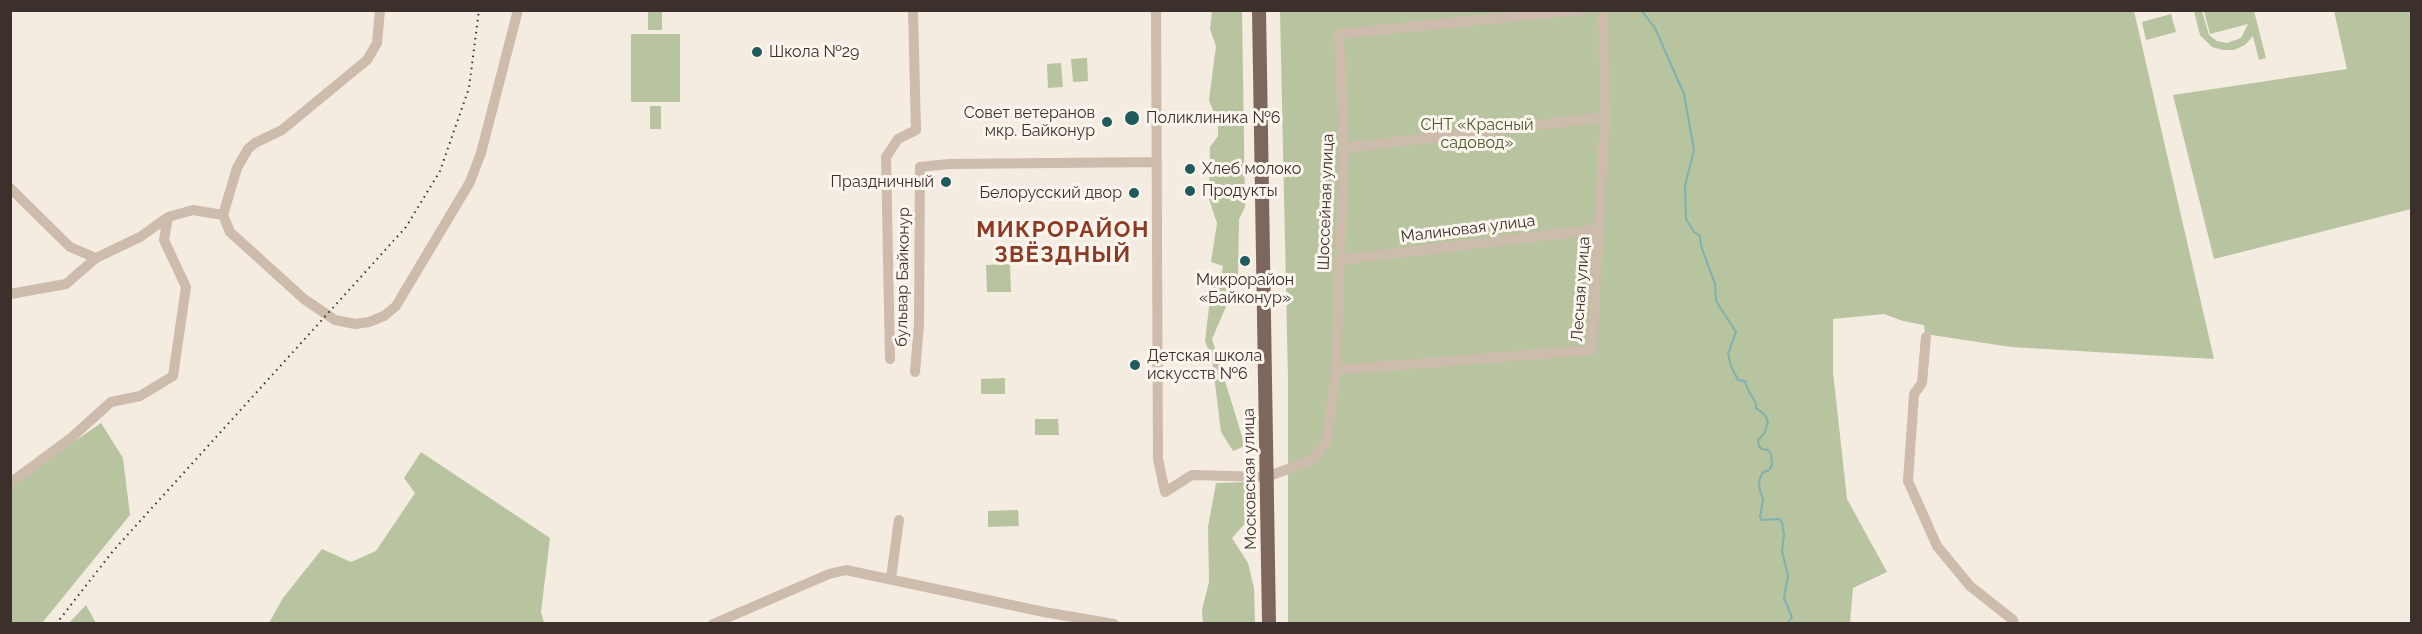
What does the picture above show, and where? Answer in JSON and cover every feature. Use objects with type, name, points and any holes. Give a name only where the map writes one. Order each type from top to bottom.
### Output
[{"type":"main road","name":"Московская улица","points":[[1259,10],[1269,624]]},
{"type":"street","points":[[380,10],[377,43],[367,60],[282,130],[255,143],[248,149],[237,168],[223,215],[230,232],[304,299],[335,320],[355,324],[384,316],[396,306],[470,182],[481,153],[518,10]]},
{"type":"street","points":[[890,359],[886,158],[898,139],[916,130],[913,10]]},
{"type":"street","points":[[1156,10],[1158,459],[1165,492],[1192,475],[1266,477]]},
{"type":"street","name":"Шоссейная улица","points":[[1266,477],[1313,460],[1327,440],[1336,370],[1344,148],[1339,34],[1580,10]]},
{"type":"street","name":"Лесная улица","points":[[1336,370],[1592,350],[1605,117],[1603,10]]},
{"type":"street","points":[[1344,148],[1605,117]]},
{"type":"street","name":"бульвар Байконур","points":[[915,372],[919,324],[920,167],[949,164],[1157,162]]},
{"type":"street","points":[[10,188],[70,247],[96,258]]},
{"type":"street","points":[[10,294],[66,284],[96,258],[140,237],[168,217],[193,210],[223,215]]},
{"type":"street","points":[[10,483],[71,438],[111,402],[140,396],[173,376],[186,287],[164,240],[168,217]]},
{"type":"street","name":"Малиновая улица","points":[[1339,260],[1600,229]]},
{"type":"street","points":[[1926,337],[1922,383],[1914,394],[1908,482],[1937,546],[1970,586],[2013,620],[2014,624]]},
{"type":"street","points":[[891,578],[899,520]]},
{"type":"street","points":[[713,624],[829,574],[846,570],[1044,612],[1114,624]]},
{"type":"green space","points":[[648,11],[662,11],[662,30],[648,30]]},
{"type":"green space","points":[[1212,11],[1242,11],[1245,207],[1239,219],[1238,279],[1212,339],[1245,446],[1233,451],[1221,432],[1212,359],[1205,341],[1212,282],[1221,276],[1223,266],[1211,262],[1217,223],[1209,199],[1210,147],[1218,136],[1218,123],[1209,100],[1216,46],[1210,29]]},
{"type":"green space","name":"СНТ «Красный садовод»","points":[[1280,11],[2134,11],[2214,359],[2011,347],[1925,334],[1924,325],[1884,314],[1833,319],[1833,372],[1847,499],[1887,572],[1853,588],[1850,623],[1288,623],[1288,378]]},
{"type":"green space","points":[[2194,11],[2202,11],[2209,35],[2217,41],[2227,43],[2241,38],[2248,24],[2210,34],[2204,11],[2254,11],[2266,58],[2259,60],[2253,36],[2245,45],[2234,50],[2212,47],[2200,35]]},
{"type":"green space","points":[[2334,11],[2411,11],[2411,209],[2214,259],[2173,95],[2347,69]]},
{"type":"green space","points":[[2171,14],[2176,32],[2146,40],[2142,22]]},
{"type":"green space","points":[[631,34],[680,34],[680,102],[631,102]]},
{"type":"green space","points":[[1087,58],[1088,81],[1073,82],[1071,59]]},
{"type":"green space","points":[[1061,63],[1063,87],[1048,88],[1047,64]]},
{"type":"green space","points":[[650,106],[661,106],[661,129],[650,129]]},
{"type":"green space","points":[[1021,219],[1021,235],[997,235],[997,220]]},
{"type":"green space","points":[[1010,264],[1011,292],[987,292],[986,265]]},
{"type":"green space","points":[[1005,378],[1005,394],[981,394],[981,379]]},
{"type":"green space","points":[[1035,419],[1058,419],[1059,435],[1035,435]]},
{"type":"green space","points":[[101,423],[123,458],[130,515],[42,623],[11,623],[10,486]]},
{"type":"green space","points":[[421,452],[550,538],[541,612],[544,623],[269,623],[283,598],[322,549],[351,562],[376,551],[415,493],[404,478]]},
{"type":"green space","points":[[1249,482],[1250,518],[1232,538],[1248,563],[1254,588],[1255,623],[1203,623],[1202,610],[1209,582],[1208,527],[1216,483]]},
{"type":"green space","points":[[1018,510],[1019,526],[988,527],[988,511]]},
{"type":"green space","points":[[86,605],[96,623],[69,623]]},
{"type":"waterway","points":[[1641,10],[1655,28],[1684,94],[1694,150],[1685,186],[1686,219],[1694,232],[1700,236],[1701,246],[1715,284],[1716,301],[1736,332],[1728,354],[1731,366],[1738,380],[1745,381],[1756,403],[1756,408],[1765,415],[1768,422],[1764,434],[1758,440],[1759,446],[1771,454],[1772,465],[1769,470],[1762,473],[1759,481],[1763,499],[1760,517],[1762,520],[1779,519],[1782,522],[1784,535],[1782,551],[1788,576],[1784,598],[1792,617],[1787,624]]},
{"type":"railway","points":[[56,624],[113,551],[406,227],[440,171],[469,88],[479,10]]},
{"type":"place","name":"Школа №29","points":[[757,52]]},
{"type":"place","name":"Поликлиника №6","points":[[1132,118]]},
{"type":"place","name":"Совет ветеранов мкр. Байконур","points":[[1107,122]]},
{"type":"place","name":"Хлеб молоко","points":[[1190,169]]},
{"type":"place","name":"Праздничный","points":[[946,182]]},
{"type":"place","name":"Продукты","points":[[1190,191]]},
{"type":"place","name":"Белорусский двор","points":[[1134,193]]},
{"type":"place","name":"Микрорайон «Байконур»","points":[[1245,261]]},
{"type":"place","name":"Детская школа искусств №6","points":[[1135,365]]},
{"type":"district","name":"МИКРОРАЙОН ЗВЁЗДНЫЙ","points":[[1063,242]]}]
